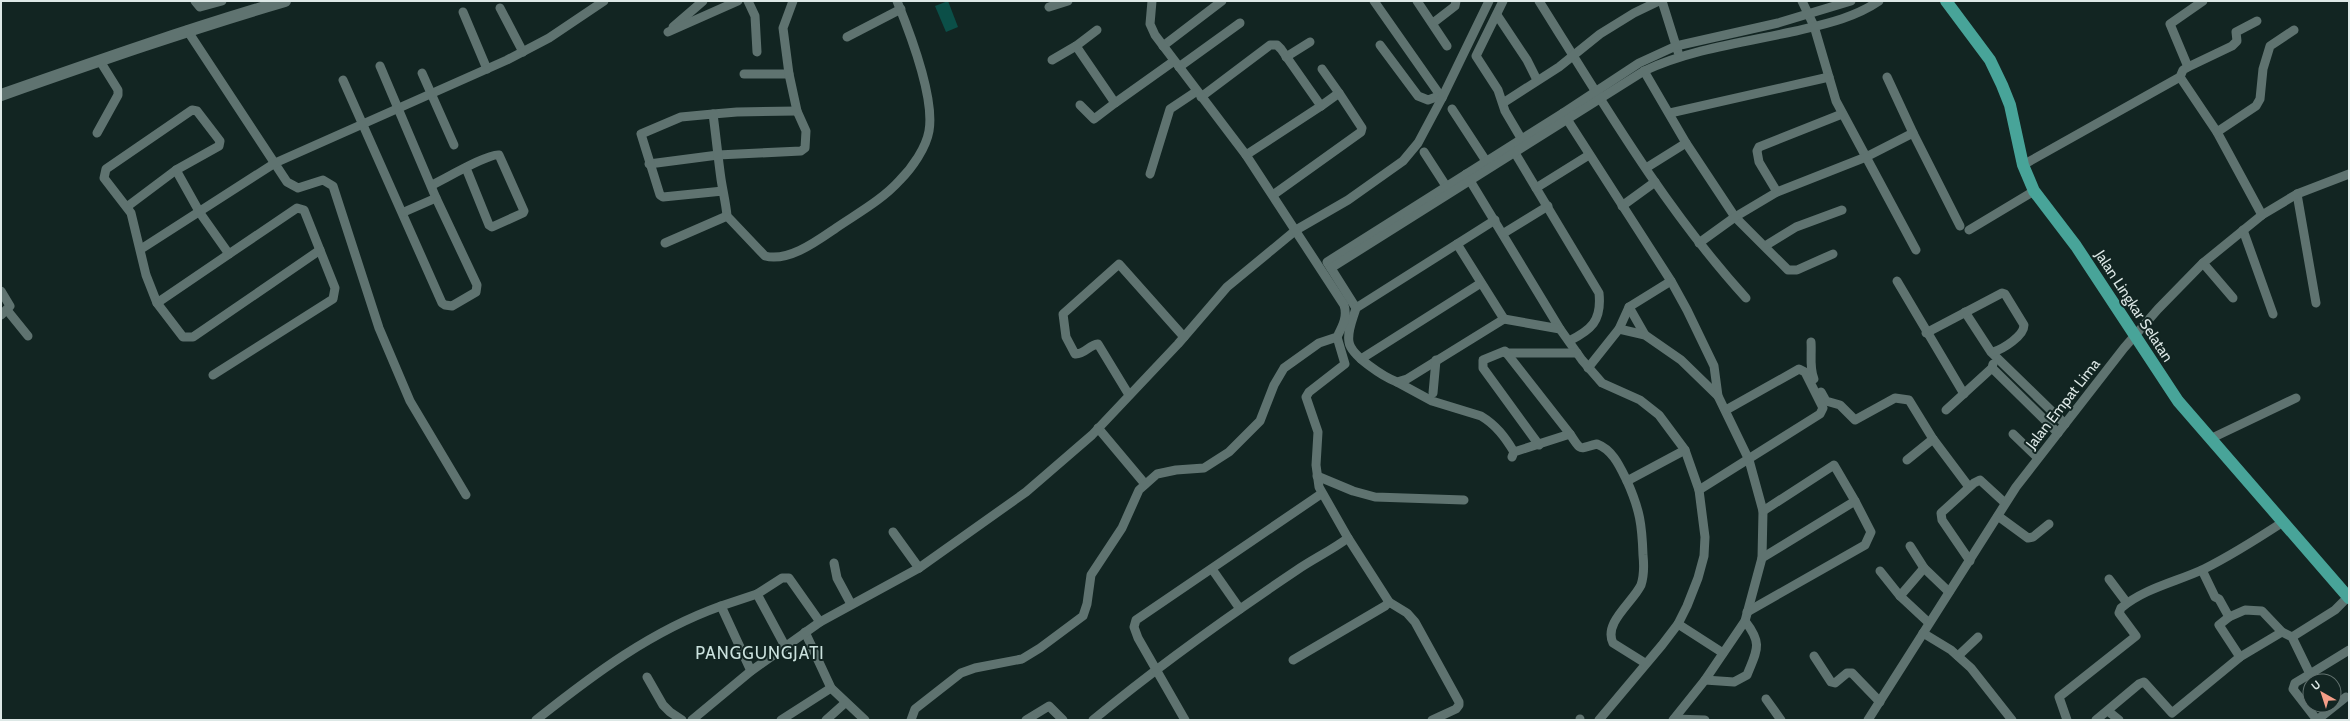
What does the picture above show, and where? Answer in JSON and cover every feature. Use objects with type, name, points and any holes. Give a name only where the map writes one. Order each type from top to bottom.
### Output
[{"type":"highway","name":"Jalan Lingkar Selatan","points":[[1946,1],[1990,60],[2010,106],[2023,165],[2034,191],[2073,242],[2166,385],[2210,439],[2349,597]]},
{"type":"street","points":[[195,1],[200,6],[222,1]]},
{"type":"street","points":[[1,95],[187,30],[285,1]]},
{"type":"street","points":[[141,249],[200,213],[275,163],[523,52],[549,38],[604,1]]},
{"type":"street","points":[[703,1],[668,32],[738,1]]},
{"type":"street","points":[[748,1],[756,16],[757,52]]},
{"type":"street","points":[[649,164],[718,155],[801,151],[806,143],[806,131],[797,111],[789,74],[782,28],[793,1]]},
{"type":"street","points":[[1049,8],[1068,1]]},
{"type":"street","points":[[1152,1],[1150,24],[1163,46],[1246,155],[1274,195],[1344,305],[1345,317],[1337,337],[1345,364],[1309,392],[1306,397],[1318,432],[1317,476],[1321,494],[1348,538],[1389,602],[1408,613],[1415,622],[1459,702],[1456,709],[1432,720]]},
{"type":"street","points":[[1163,46],[1222,1]]},
{"type":"street","points":[[1374,1],[1441,97]]},
{"type":"street","points":[[1417,1],[1447,46]]},
{"type":"street","points":[[1432,23],[1454,6],[1456,1]]},
{"type":"street","points":[[692,720],[751,671],[805,632],[851,604],[919,568],[1026,492],[1062,463],[1098,428],[1184,337],[1227,287],[1296,230],[1348,200],[1403,161],[1418,142],[1489,1]]},
{"type":"street","points":[[1503,1],[1476,56],[1498,90],[1505,111],[1524,143]]},
{"type":"street","points":[[1539,1],[1655,182],[1699,243],[1746,298]]},
{"type":"street","points":[[1503,103],[1574,56],[1600,34],[1634,13],[1659,1]]},
{"type":"street","points":[[1662,1],[1679,57]]},
{"type":"street","points":[[1802,1],[1814,26],[1836,101],[1916,250]]},
{"type":"street","points":[[1598,95],[1639,63],[1676,46],[1809,14],[1851,1]]},
{"type":"street","points":[[1329,265],[1468,177],[1486,162],[1524,143],[1598,95],[1644,71],[1679,57],[1848,18],[1879,1]]},
{"type":"street","points":[[2188,67],[2170,24],[2202,1]]},
{"type":"street","points":[[713,114],[726,216],[765,256],[774,258],[814,243],[873,204],[900,180],[923,147],[929,131],[929,114],[917,53],[899,5],[847,37]]},
{"type":"street","points":[[500,8],[523,52]]},
{"type":"street","points":[[463,12],[487,69]]},
{"type":"street","points":[[1497,15],[1527,60],[1537,80]]},
{"type":"street","points":[[2023,165],[2180,77],[2183,70],[2188,67],[2232,46],[2237,41],[2236,32],[2257,21]]},
{"type":"street","points":[[1080,105],[1094,119],[1115,103],[1240,23]]},
{"type":"street","points":[[187,30],[275,163],[293,187],[303,188],[323,180],[333,186],[378,328],[410,401],[466,495]]},
{"type":"street","points":[[1052,60],[1076,46],[1097,30]]},
{"type":"street","points":[[2217,132],[2256,106],[2260,99],[2263,69],[2270,46],[2294,30]]},
{"type":"street","points":[[1286,57],[1310,42]]},
{"type":"street","points":[[1150,174],[1170,109],[1199,94],[1270,45],[1277,45],[1321,106]]},
{"type":"street","points":[[1380,45],[1418,96],[1428,100],[1441,97]]},
{"type":"street","points":[[1076,46],[1115,103]]},
{"type":"street","points":[[97,133],[118,95],[118,90],[100,61]]},
{"type":"street","points":[[343,80],[404,212],[442,303],[452,306],[476,292],[478,289],[436,198],[380,66]]},
{"type":"street","points":[[1274,195],[1361,132],[1362,128],[1360,121],[1322,69]]},
{"type":"street","points":[[1644,71],[1670,113],[1686,143],[1735,216],[1788,270],[1793,271],[1832,254]]},
{"type":"street","points":[[422,73],[454,145]]},
{"type":"street","points":[[744,74],[789,74]]},
{"type":"street","points":[[1670,113],[1829,77]]},
{"type":"street","points":[[1886,77],[1960,226]]},
{"type":"street","points":[[2180,77],[2217,132],[2262,215]]},
{"type":"street","points":[[1246,155],[1339,93]]},
{"type":"street","points":[[1452,109],[1486,162]]},
{"type":"street","points":[[128,206],[176,170],[217,148],[220,144],[200,114],[192,110],[106,169],[104,178],[128,206],[141,249],[146,276],[158,303],[183,337],[194,337],[320,250]]},
{"type":"street","points":[[723,191],[663,197],[658,192],[641,134],[681,118],[737,112],[797,111]]},
{"type":"street","points":[[1777,192],[1759,162],[1756,151],[1760,147],[1842,114]]},
{"type":"street","points":[[1565,116],[1671,281],[1714,366],[1718,396]]},
{"type":"street","points":[[1699,243],[1735,216],[1777,192],[1866,157],[1913,134]]},
{"type":"street","points":[[1329,265],[1446,186],[1468,177],[1515,153],[1524,143]]},
{"type":"street","points":[[1646,168],[1686,143]]},
{"type":"street","points":[[1424,152],[1446,186]]},
{"type":"street","points":[[1515,153],[1599,293],[1600,307],[1595,322],[1587,332],[1569,341]]},
{"type":"street","points":[[432,186],[466,168],[499,155],[524,211],[523,214],[492,227],[489,225],[466,168]]},
{"type":"street","points":[[1536,188],[1589,155]]},
{"type":"street","points":[[176,170],[200,213],[229,254]]},
{"type":"street","name":"Jalan Empat Lima","points":[[1868,720],[1970,561],[2005,503],[2038,458],[2134,336],[2203,263],[2262,215],[2297,194],[2349,174]]},
{"type":"street","points":[[1468,177],[1504,233],[1560,329],[1576,353],[1602,383],[1630,394],[1659,415],[1685,450],[1699,490],[1706,537],[1704,556],[1698,578],[1678,624],[1599,720]]},
{"type":"street","points":[[1622,206],[1655,182]]},
{"type":"street","points":[[1969,230],[2034,191]]},
{"type":"street","points":[[2297,194],[2316,304]]},
{"type":"street","points":[[404,212],[436,198]]},
{"type":"street","points":[[1504,233],[1548,206]]},
{"type":"street","points":[[158,303],[292,211],[301,208],[307,216],[335,288],[333,299],[213,375]]},
{"type":"street","points":[[1765,246],[1796,227],[1842,210]]},
{"type":"street","points":[[665,243],[726,216]]},
{"type":"street","points":[[1356,308],[1495,220]]},
{"type":"street","points":[[2243,230],[2273,314]]},
{"type":"street","points":[[1457,244],[1504,319]]},
{"type":"street","points":[[2203,263],[2233,298]]},
{"type":"street","points":[[1129,395],[1098,344],[1078,355],[1072,351],[1066,337],[1063,314],[1118,264],[1184,337]]},
{"type":"street","points":[[1329,265],[1356,308],[1349,342],[1351,348],[1361,359],[1397,382],[1432,401],[1481,416],[1488,420],[1502,434],[1513,455],[1570,434]]},
{"type":"street","points":[[1588,368],[1619,329],[1629,307],[1671,281]]},
{"type":"street","points":[[1897,281],[1926,333],[1964,394]]},
{"type":"street","points":[[1361,359],[1482,284]]},
{"type":"street","points":[[1,291],[10,304],[4,313],[28,336]]},
{"type":"street","points":[[1926,333],[1998,294],[2005,294],[2024,325],[2024,329],[2018,336],[1993,352]]},
{"type":"street","points":[[1629,307],[1645,335]]},
{"type":"street","points":[[1965,312],[1988,348],[2065,424]]},
{"type":"street","points":[[1397,382],[1406,379],[1504,319],[1560,329]]},
{"type":"street","points":[[1619,329],[1645,335],[1681,360],[1718,396],[1749,460],[1763,511],[1762,558],[1746,616],[1724,653],[1674,719]]},
{"type":"street","points":[[911,720],[915,709],[961,673],[975,668],[1014,661],[1026,657],[1084,616],[1091,575],[1122,528],[1139,490],[1157,474],[1165,471],[1204,468],[1229,452],[1260,421],[1274,385],[1284,368],[1319,343],[1337,337]]},
{"type":"street","points":[[1811,342],[1813,361],[1810,370],[1826,401],[1840,405],[1855,420],[1895,398],[1909,400],[1933,439],[1969,487]]},
{"type":"street","points":[[1539,445],[1482,364],[1483,360],[1503,350],[1506,353],[1576,353]]},
{"type":"street","points":[[1946,410],[1992,368],[1993,352]]},
{"type":"street","points":[[1506,353],[1580,448],[1584,449],[1597,444],[1602,446],[1612,455],[1627,481],[1642,525],[1643,573],[1641,585],[1613,626],[1610,638],[1613,643],[1645,663]]},
{"type":"street","points":[[1433,393],[1436,360]]},
{"type":"street","points":[[1699,377],[1714,366]]},
{"type":"street","points":[[1992,368],[2058,434]]},
{"type":"street","points":[[1699,490],[1822,413],[1823,406],[1805,372],[1798,369],[1726,410]]},
{"type":"street","points":[[2210,439],[2296,398]]},
{"type":"street","points":[[1098,428],[1145,484]]},
{"type":"street","points":[[2013,434],[2038,458]]},
{"type":"street","points":[[1907,460],[1933,439]]},
{"type":"street","points":[[1627,481],[1685,450]]},
{"type":"street","points":[[1746,616],[1865,545],[1871,532],[1834,465],[1763,511]]},
{"type":"street","points":[[1317,476],[1353,492],[1375,497],[1464,500]]},
{"type":"street","points":[[1970,561],[1940,515],[1969,487],[1980,480],[2005,503]]},
{"type":"street","points":[[1185,720],[1158,669],[1135,632],[1136,620],[1212,570],[1321,494]]},
{"type":"street","points":[[1762,558],[1855,501]]},
{"type":"street","points":[[1998,516],[2028,538],[2034,537],[2049,524]]},
{"type":"street","points":[[2067,720],[2059,698],[2136,636],[2119,613],[2119,610],[2127,603],[2156,587],[2202,570],[2234,553],[2283,522]]},
{"type":"street","points":[[893,532],[919,568]]},
{"type":"street","points":[[1093,720],[1158,669],[1240,609],[1298,569],[1348,538]]},
{"type":"street","points":[[1910,546],[1924,568],[1949,592]]},
{"type":"street","points":[[834,563],[837,578],[851,604]]},
{"type":"street","points":[[1900,596],[1924,568]]},
{"type":"street","points":[[1212,570],[1240,609]]},
{"type":"street","points":[[2202,570],[2215,596],[2219,599],[2229,618]]},
{"type":"street","points":[[1880,571],[1900,596],[1929,623]]},
{"type":"street","points":[[536,720],[595,673],[653,636],[688,618],[757,594],[782,578],[789,578],[820,622]]},
{"type":"street","points":[[2109,579],[2127,603]]},
{"type":"street","points":[[757,594],[785,646]]},
{"type":"street","points":[[2292,637],[2335,610],[2349,597]]},
{"type":"street","points":[[1293,660],[1385,606],[1389,602]]},
{"type":"street","points":[[722,606],[751,671]]},
{"type":"street","points":[[2240,657],[2218,625],[2245,610],[2262,610],[2282,632],[2292,637],[2310,673]]},
{"type":"street","points":[[1705,680],[1734,682],[1747,675],[1758,644],[1746,616]]},
{"type":"street","points":[[1678,624],[1724,653]]},
{"type":"street","points":[[805,632],[831,688],[845,703],[865,720]]},
{"type":"street","points":[[2096,720],[2139,684],[2144,682],[2175,717],[2240,657],[2282,632]]},
{"type":"street","points":[[1923,633],[1958,656],[1979,676],[2012,720]]},
{"type":"street","points":[[1958,656],[1978,637]]},
{"type":"street","points":[[2312,673],[2349,650]]},
{"type":"street","points":[[1814,656],[1831,682],[1835,683],[1847,673],[1852,673],[1880,702]]},
{"type":"street","points":[[647,676],[663,705],[682,720]]},
{"type":"street","points":[[2302,679],[2295,683],[2293,689],[2302,701]]},
{"type":"street","points":[[781,720],[831,688]]},
{"type":"street","points":[[2342,700],[2346,697]]},
{"type":"street","points":[[1766,699],[1781,720]]},
{"type":"street","points":[[826,720],[845,703]]},
{"type":"street","points":[[1026,720],[1049,706],[1063,720]]},
{"type":"street","points":[[2108,711],[2119,720]]},
{"type":"street","points":[[2312,713],[2317,720],[2326,713]]},
{"type":"street","points":[[1674,719],[1705,720]]},
{"type":"shaded area","points":[[948,1],[958,27],[946,32],[935,6]]},
{"type":"district","name":"PANGGUNGJATI","points":[[760,653]]}]
